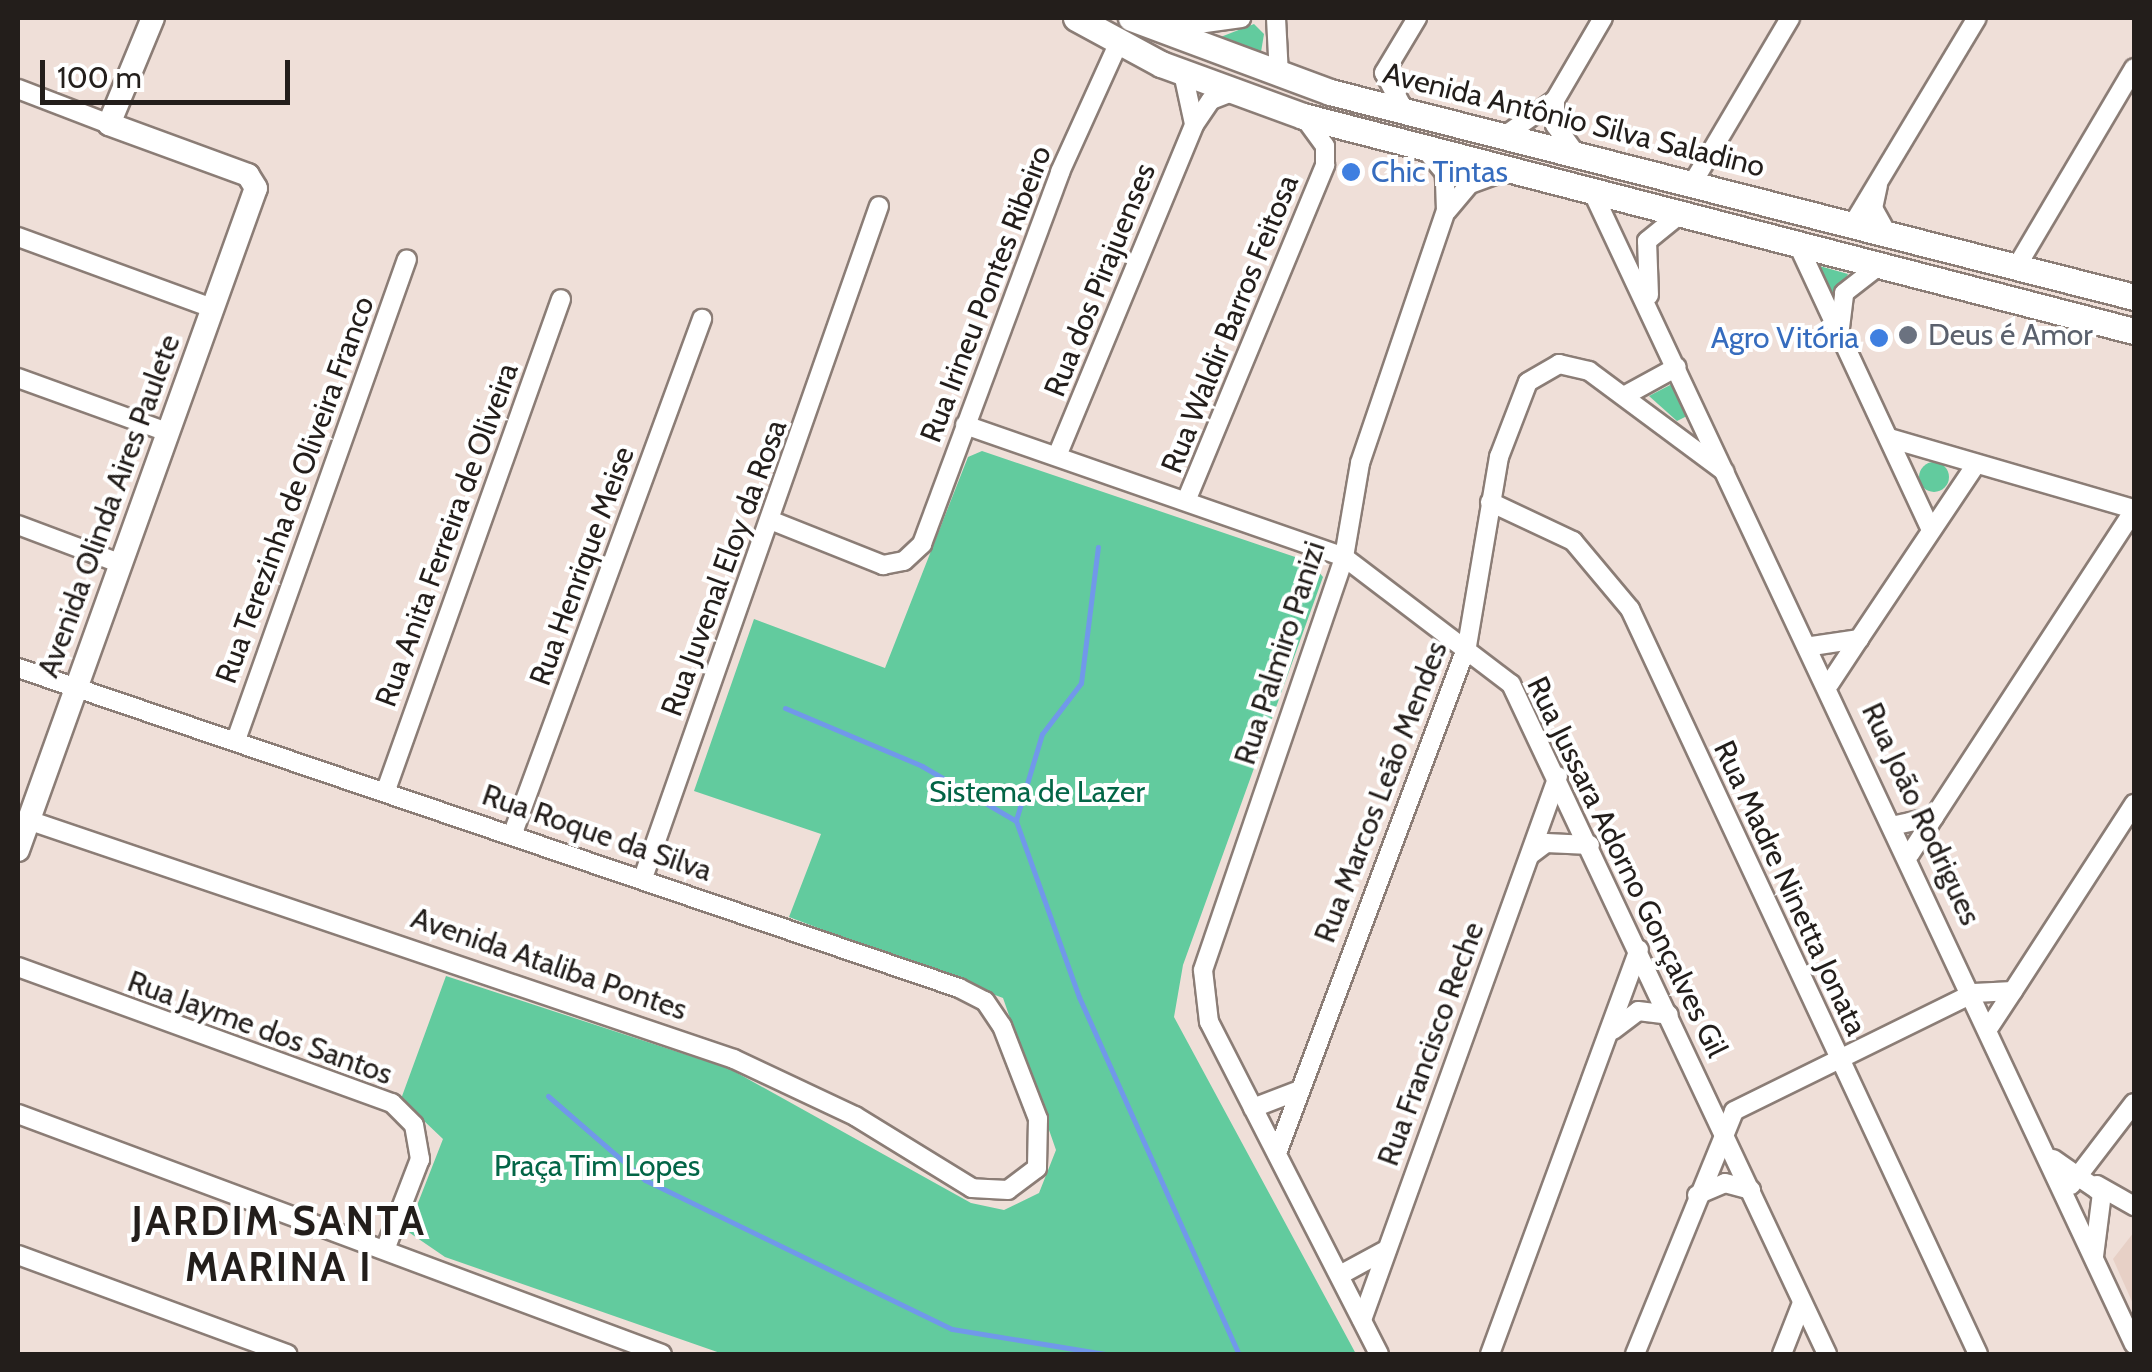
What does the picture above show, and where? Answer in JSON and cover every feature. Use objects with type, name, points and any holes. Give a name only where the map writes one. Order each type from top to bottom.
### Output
[{"type":"main road","name":"Avenida Antônio Silva Saladino","points":[[1076,18],[1118,44],[1183,73],[1299,114],[1507,172],[1871,263]]},
{"type":"main road","points":[[1131,18],[1157,30]]},
{"type":"main road","name":"Avenida Antônio Silva Saladino","points":[[1157,30],[1279,76],[2134,296]]},
{"type":"main road","points":[[1279,76],[1299,114]]},
{"type":"main road","points":[[1507,172],[1542,170],[1663,199],[1692,184]]},
{"type":"main road","points":[[1853,224],[1871,263],[2134,331]]},
{"type":"street","points":[[18,89],[109,124],[153,18]]},
{"type":"street","points":[[1157,30],[1242,18]]},
{"type":"street","points":[[1276,18],[1279,76]]},
{"type":"street","points":[[1403,108],[1383,80],[1404,27],[1416,18]]},
{"type":"street","points":[[1507,134],[1554,100],[1603,18]]},
{"type":"street","points":[[1692,184],[1790,18]]},
{"type":"street","points":[[1853,224],[1866,196],[1880,180],[1976,18]]},
{"type":"street","name":"Rua Irineu Pontes Ribeiro","points":[[770,520],[883,565],[904,562],[922,544],[965,426],[1118,44]]},
{"type":"street","points":[[2018,266],[2134,68]]},
{"type":"street","points":[[1183,73],[1194,125]]},
{"type":"street","name":"Rua dos Pirajuenses","points":[[1058,456],[1194,125],[1211,100],[1232,92]]},
{"type":"street","points":[[1554,100],[1555,125],[1575,152]]},
{"type":"street","name":"Rua Waldir Barros Feitosa","points":[[1186,501],[1325,165],[1326,146],[1299,114]]},
{"type":"street","name":"Avenida Olinda Aires Paulete","points":[[18,850],[23,818],[122,564],[254,182],[109,124]]},
{"type":"street","name":"Rua Palmiro Panizi","points":[[1254,1108],[1204,996],[1203,970],[1344,557],[1360,464],[1446,211],[1445,173],[1424,148]]},
{"type":"street","points":[[1446,211],[1470,184],[1507,172]]},
{"type":"street","points":[[1880,180],[1873,208],[1887,233]]},
{"type":"street","name":"Rua João Rodrigues","points":[[1592,193],[1652,310],[2054,1160],[2071,1185],[2094,1256],[2134,1344]]},
{"type":"street","points":[[1827,216],[1866,196]]},
{"type":"street","name":"Rua Juvenal Eloy da Rosa","points":[[643,878],[859,278],[879,206]]},
{"type":"street","name":"Rua João Rodrigues","points":[[1652,310],[1646,241],[1677,216]]},
{"type":"street","points":[[18,237],[212,308]]},
{"type":"street","points":[[1799,246],[1931,530]]},
{"type":"street","name":"Rua Terezinha de Oliveira Franco","points":[[236,740],[408,258]]},
{"type":"street","points":[[1841,338],[1844,293],[1871,263]]},
{"type":"street","name":"Rua Anita Ferreira de Oliveira","points":[[386,790],[561,299]]},
{"type":"street","name":"Rua Henrique Meise","points":[[514,833],[702,319]]},
{"type":"street","name":"Rua Marcos Leão Mendes","points":[[1277,1153],[1467,646],[1490,502],[1510,422],[1541,369],[1572,364],[1624,396],[1730,475]]},
{"type":"street","points":[[1624,396],[1677,367]]},
{"type":"street","points":[[18,378],[167,432]]},
{"type":"street","name":"Rua Jussara Adorno Gonçalves Gil","points":[[965,426],[1344,557],[1467,646],[1511,684],[1724,1127],[1827,1354]]},
{"type":"street","points":[[1889,438],[2134,510],[1910,854]]},
{"type":"street","points":[[1830,683],[1976,464]]},
{"type":"street","name":"Rua Madre Ninetta Jonata","points":[[1490,502],[1573,541],[1630,609],[1978,1354]]},
{"type":"street","points":[[18,526],[122,564]]},
{"type":"street","points":[[1812,646],[1859,639]]},
{"type":"street","name":"Rua Roque da Silva","points":[[18,668],[514,833],[985,1001],[1038,1118],[1036,1168]]},
{"type":"street","name":"Rua Francisco Reche","points":[[1362,1320],[1558,776]]},
{"type":"street","points":[[1990,1026],[2134,804]]},
{"type":"street","points":[[1896,825],[1934,817]]},
{"type":"street","name":"Avenida Ataliba Pontes","points":[[23,818],[734,1059],[855,1116],[972,1188],[1008,1190],[1036,1168]]},
{"type":"street","points":[[1529,856],[1546,843],[1590,845]]},
{"type":"street","points":[[1490,1354],[1638,950]]},
{"type":"street","name":"Rua Jayme dos Santos","points":[[18,968],[392,1104],[414,1125],[420,1159],[386,1247]]},
{"type":"street","points":[[1635,1354],[1724,1127],[1734,1111],[1974,993],[2013,992]]},
{"type":"street","points":[[1610,1034],[1638,1011],[1670,1015]]},
{"type":"street","points":[[1297,1092],[1254,1108],[1379,1354]]},
{"type":"street","points":[[2071,1185],[2094,1166],[2134,1103]]},
{"type":"street","points":[[18,1114],[386,1247],[662,1354]]},
{"type":"street","points":[[2054,1160],[2094,1166]]},
{"type":"street","points":[[2094,1166],[2102,1193],[2094,1256]]},
{"type":"street","points":[[1697,1196],[1725,1182],[1752,1190]]},
{"type":"street","points":[[2071,1185],[2134,1207]]},
{"type":"street","points":[[2097,1234],[2134,1207]]},
{"type":"street","points":[[1340,1275],[1384,1251]]},
{"type":"street","points":[[18,1256],[286,1354]]},
{"type":"street","points":[[1782,1354],[1802,1303]]},
{"type":"shaded area","points":[[2134,1232],[2134,1306],[2113,1259]]},
{"type":"green space","points":[[1254,24],[1264,34],[1261,52],[1218,38]]},
{"type":"green space","points":[[1816,265],[1848,274],[1838,293],[1825,294]]},
{"type":"green space","points":[[1674,383],[1689,415],[1677,421],[1649,396]]},
{"type":"green space","name":"Sistema de Lazer","points":[[982,451],[1310,562],[1323,577],[1183,965],[1174,1017],[1356,1354],[723,1354],[445,1257],[407,1231],[443,1139],[401,1099],[446,976],[730,1069],[971,1203],[1004,1210],[1039,1193],[1056,1150],[1003,998],[789,917],[821,834],[694,791],[754,619],[885,668],[968,457]]},
{"type":"green space","points":[[1934,462],[1945,466],[1949,477],[1945,488],[1934,492],[1923,488],[1919,477],[1923,466]]},
{"type":"waterway","points":[[1016,820],[1042,734],[1081,683],[1098,547]]},
{"type":"waterway","points":[[785,708],[922,766],[1016,821],[1079,997],[1239,1354]]},
{"type":"waterway","points":[[548,1096],[645,1180],[952,1329],[1105,1354]]},
{"type":"place","name":"Chic Tintas","points":[[1351,172]]},
{"type":"place","name":"Deus é Amor","points":[[1908,335]]},
{"type":"place","name":"Agro Vitória","points":[[1879,338]]},
{"type":"district","name":"JARDIM SANTA MARINA I","points":[[279,1244]]},
{"type":"park label","name":"Praça Tim Lopes","points":[[597,1166]]}]
